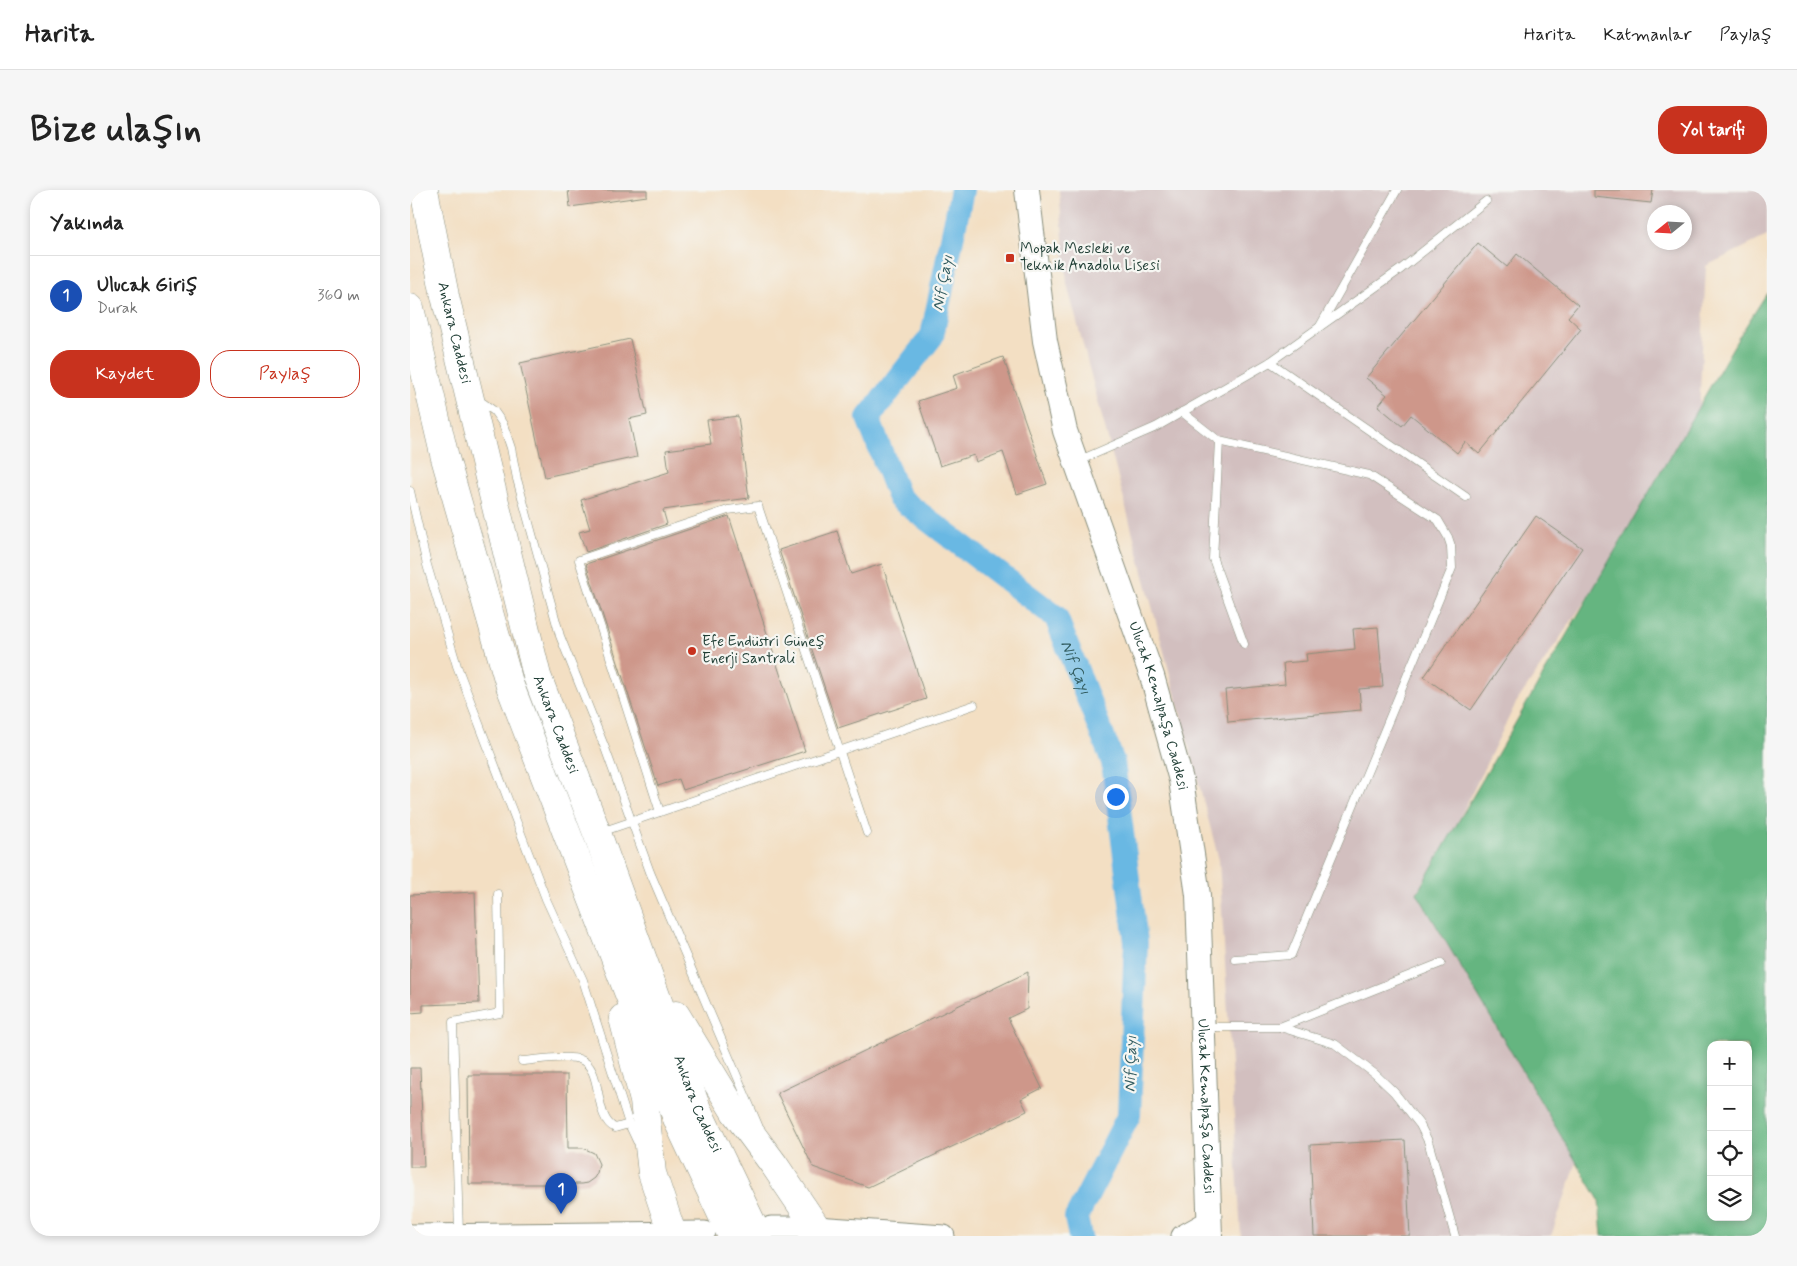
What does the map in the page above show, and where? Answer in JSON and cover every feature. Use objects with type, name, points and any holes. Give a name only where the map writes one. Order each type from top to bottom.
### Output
[{"type":"highway","name":"Ankara Caddesi","points":[[424,190],[445,296],[537,676],[597,833],[697,1109],[765,1232]]},
{"type":"highway","name":"Ankara Caddesi","points":[[410,308],[445,458],[510,686],[678,1121],[718,1234]]},
{"type":"highway","points":[[589,888],[644,1101],[652,1173],[672,1234]]},
{"type":"highway","points":[[622,905],[678,1020],[734,1112],[775,1166],[817,1232]]},
{"type":"main road","name":"Ulucak Kemalpaşa Caddesi","points":[[1027,190],[1045,341],[1066,431],[1152,676],[1181,780],[1198,895],[1210,1228]]},
{"type":"street","points":[[1182,1236],[1210,1228]]},
{"type":"street","points":[[765,1232],[944,1236]]},
{"type":"street","points":[[410,1235],[718,1234]]},
{"type":"lane","points":[[1319,328],[1397,190]]},
{"type":"lane","points":[[1076,462],[1156,427],[1270,362],[1400,269],[1486,201]]},
{"type":"lane","points":[[1270,362],[1466,497]]},
{"type":"lane","points":[[471,404],[483,403],[494,411],[503,424],[560,636],[650,872],[749,1101],[775,1166]]},
{"type":"lane","points":[[1182,412],[1219,441],[1369,475],[1438,520],[1448,537],[1452,557],[1452,568],[1291,955],[1235,959]]},
{"type":"lane","points":[[1219,441],[1213,558],[1244,644]]},
{"type":"lane","points":[[410,491],[427,565],[456,666],[546,899],[583,980],[629,1124],[652,1173]]},
{"type":"lane","points":[[660,812],[579,560],[728,510],[758,506],[866,833]]},
{"type":"lane","points":[[597,833],[974,705]]},
{"type":"lane","points":[[459,1235],[453,1022],[500,1012],[498,894]]},
{"type":"lane","points":[[1280,1026],[1441,963]]},
{"type":"lane","points":[[1202,1026],[1280,1026],[1334,1044],[1369,1069],[1394,1092],[1420,1125],[1428,1141],[1455,1236]]},
{"type":"lane","points":[[522,1061],[572,1058],[585,1062],[592,1070],[606,1121],[615,1128],[629,1124]]},
{"type":"shaded area","points":[[1059,190],[1767,190],[1767,236],[1706,266],[1698,434],[1516,703],[1423,893],[1582,1148],[1551,1236],[1241,1236],[1219,860],[1067,284]]},
{"type":"green space","points":[[1767,293],[1767,1236],[1602,1236],[1599,1200],[1417,893],[1740,335]]},
{"type":"building","points":[[568,190],[647,190],[647,196],[570,207]]},
{"type":"building","points":[[1594,190],[1653,190],[1651,203],[1594,197]]},
{"type":"building","points":[[1478,243],[1507,267],[1517,254],[1578,305],[1568,317],[1581,329],[1479,454],[1465,442],[1457,453],[1411,415],[1402,426],[1378,406],[1387,395],[1366,378]]},
{"type":"building","points":[[630,339],[647,415],[629,419],[637,457],[545,477],[520,363]]},
{"type":"building","points":[[1003,357],[1047,484],[1017,494],[1003,452],[976,462],[974,455],[940,466],[918,401],[957,388],[953,375]]},
{"type":"building","points":[[738,416],[749,498],[663,510],[667,524],[586,552],[579,532],[590,529],[581,500],[669,472],[666,450],[711,444],[707,420]]},
{"type":"building","name":"Efe Endüstri Güneş Enerji Santrali","points":[[729,516],[805,751],[683,790],[679,779],[658,786],[586,564]]},
{"type":"building","points":[[1536,516],[1582,548],[1471,710],[1424,677]]},
{"type":"building","points":[[837,531],[851,574],[882,564],[926,699],[838,728],[779,550]]},
{"type":"building","points":[[1378,627],[1383,687],[1359,689],[1361,710],[1228,722],[1225,690],[1285,684],[1283,663],[1307,661],[1306,654],[1355,649],[1353,629]]},
{"type":"building","points":[[475,892],[479,1003],[423,1005],[423,1012],[410,1013],[410,895]]},
{"type":"building","points":[[1028,972],[1027,1009],[1008,1018],[1042,1088],[1021,1099],[1027,1111],[868,1187],[813,1167],[777,1093]]},
{"type":"building","points":[[410,1068],[420,1068],[424,1167],[410,1167]]},
{"type":"building","points":[[468,1075],[567,1075],[568,1148],[583,1148],[594,1153],[599,1164],[594,1178],[587,1183],[581,1184],[469,1184]]},
{"type":"building","points":[[1405,1140],[1410,1236],[1314,1236],[1310,1145]]},
{"type":"waterway","name":"Nif Çayı","points":[[962,190],[932,336],[868,418],[899,498],[1056,617],[1113,762],[1136,942],[1129,1115],[1076,1218],[1080,1236]]},
{"type":"place","name":"Mopak Mesleki ve Teknik Anadolu Lisesi","points":[[1010,258]]},
{"type":"place","name":"Efe Endüstri Güneş Enerji Santrali","points":[[692,651]]},
{"type":"place","name":"Ulucak Giriş","points":[[561,1214]]}]
